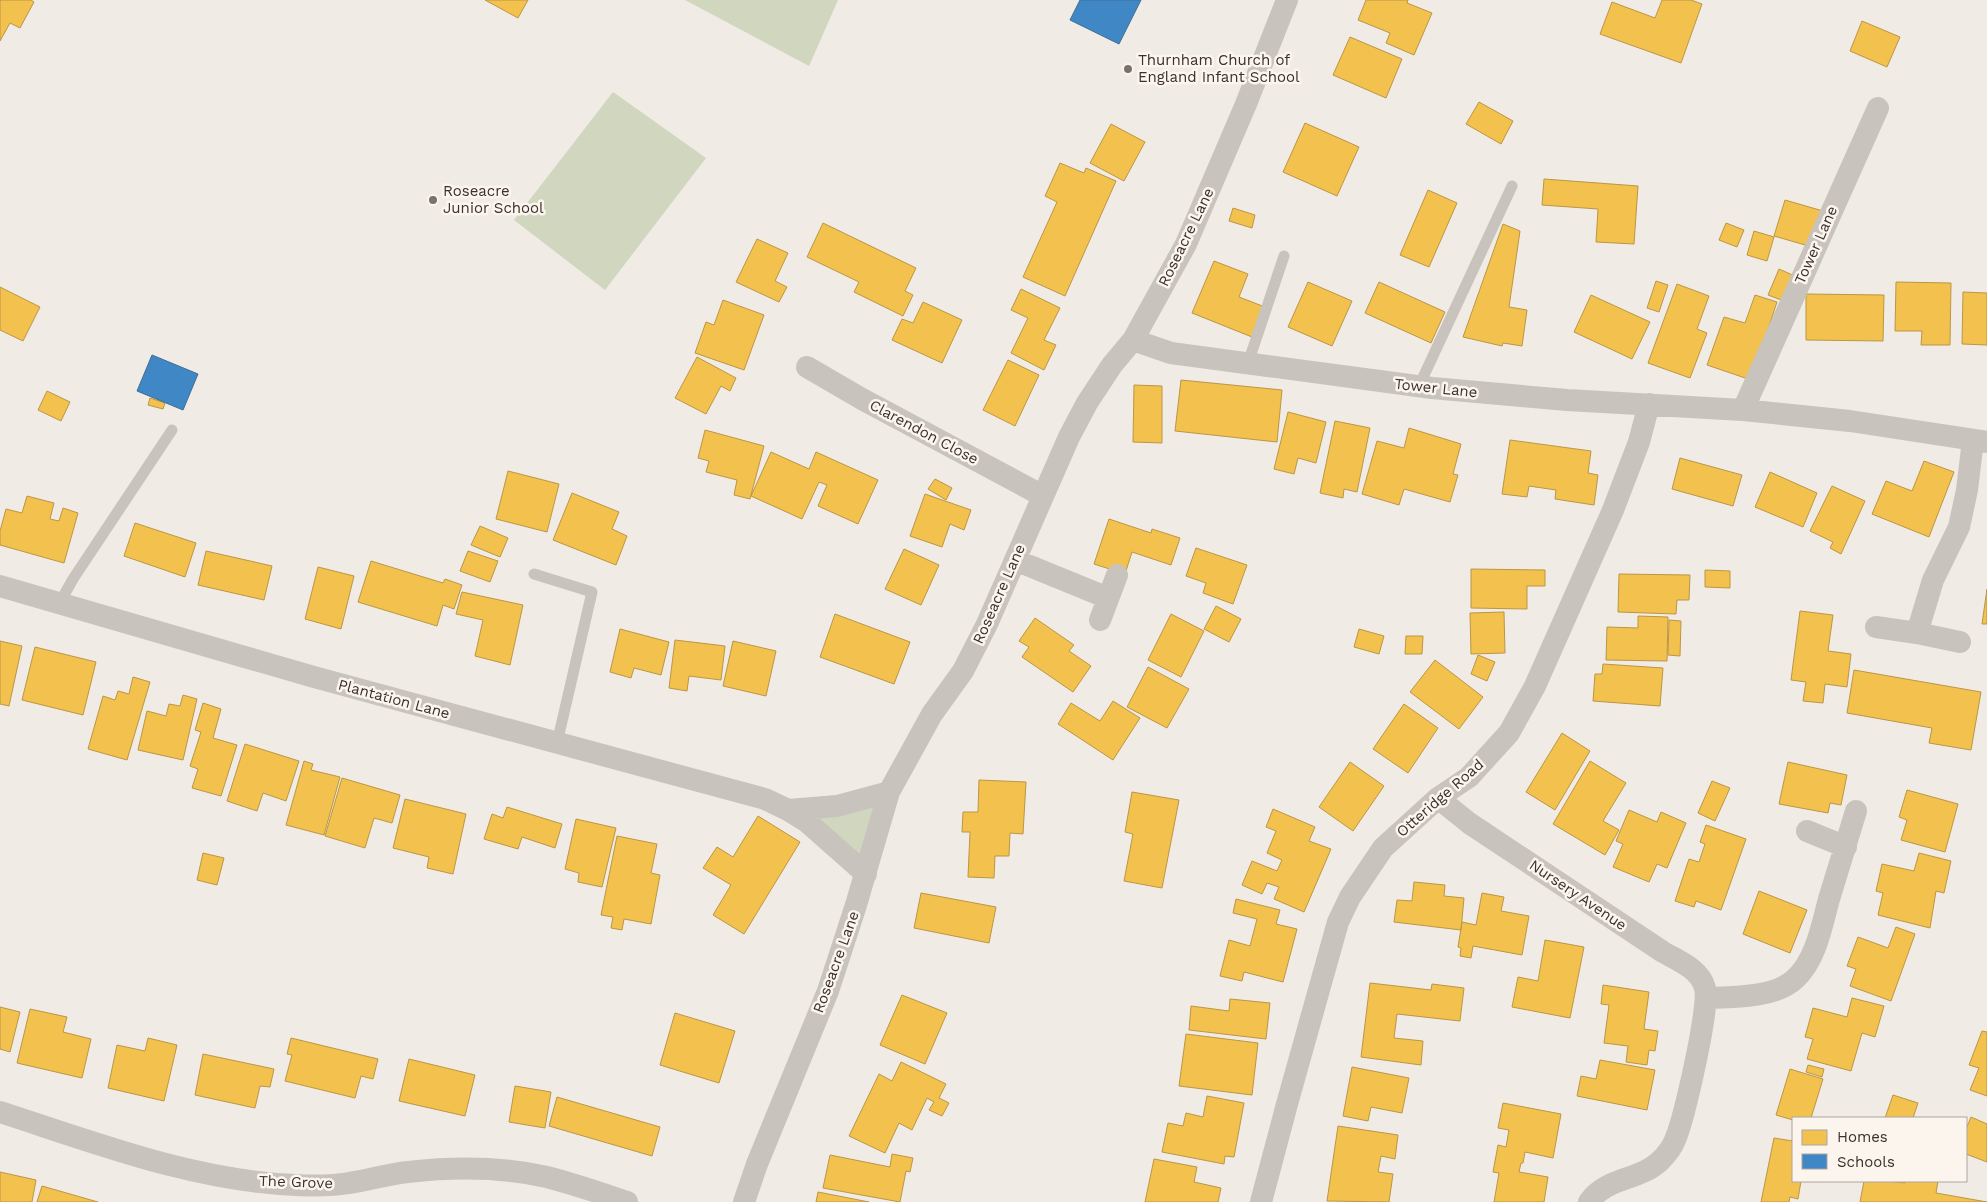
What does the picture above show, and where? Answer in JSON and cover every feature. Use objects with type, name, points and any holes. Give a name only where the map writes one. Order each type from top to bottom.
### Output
[{"type":"street","name":"Roseacre Lane","points":[[744,1202],[828,991],[866,874],[889,792],[932,714],[963,671],[987,624],[1069,437],[1087,403],[1112,365],[1133,340],[1186,244],[1246,104],[1287,0]]},
{"type":"street","name":"Tower Lane","points":[[1743,410],[1878,108]]},
{"type":"street","name":"Tower Lane","points":[[1133,340],[1171,353],[1419,386],[1558,399],[1743,410],[1850,421],[1980,441]]},
{"type":"street","name":"Clarendon Close","points":[[807,367],[862,399],[1043,496]]},
{"type":"street","name":"Otteridge Road","points":[[1261,1202],[1286,1104],[1338,922],[1350,897],[1383,848],[1438,798],[1469,777],[1508,733],[1535,686],[1613,510],[1638,442],[1649,404]]},
{"type":"street","points":[[1917,633],[1932,580],[1959,527],[1980,441]]},
{"type":"street","points":[[1015,560],[1108,598]]},
{"type":"street","points":[[1100,620],[1117,576]]},
{"type":"street","name":"Plantation Lane","points":[[0,586],[305,674],[765,799],[806,821],[866,874]]},
{"type":"street","points":[[1876,627],[1960,642]]},
{"type":"street","points":[[788,810],[837,806],[889,792]]},
{"type":"street","name":"Nursery Avenue","points":[[1438,798],[1469,823],[1696,971],[1702,981],[1707,998],[1705,1016],[1689,1091],[1675,1140],[1668,1153],[1659,1162],[1647,1170],[1612,1182],[1600,1189],[1589,1202]]},
{"type":"street","points":[[1707,998],[1757,994],[1782,987],[1794,980],[1804,969],[1818,938],[1856,811]]},
{"type":"street","points":[[1807,831],[1846,846]]},
{"type":"street","name":"The Grove","points":[[0,1112],[156,1161],[212,1176],[295,1185],[321,1185],[348,1183],[407,1172],[442,1170],[506,1171],[546,1177],[626,1202]]},
{"type":"lane","points":[[1419,386],[1512,186]]},
{"type":"lane","points":[[1248,363],[1284,256]]},
{"type":"lane","points":[[59,604],[73,579],[172,430]]},
{"type":"lane","points":[[534,574],[592,592],[557,743]]},
{"type":"green space","points":[[685,0],[838,0],[809,66]]},
{"type":"green space","points":[[613,92],[706,158],[605,290],[514,220]]},
{"type":"green space","points":[[889,792],[866,874],[806,821]]},
{"type":"building: Homes","points":[[0,0],[31,0],[34,2],[20,28],[10,23],[0,41]]},
{"type":"building: Homes","points":[[485,0],[528,0],[518,18]]},
{"type":"building: Homes","points":[[1366,0],[1408,0],[1407,3],[1432,13],[1414,55],[1386,43],[1390,33],[1358,20]]},
{"type":"building: Homes","points":[[1662,0],[1691,0],[1702,4],[1681,63],[1600,34],[1612,2],[1655,18]]},
{"type":"building: Homes","points":[[1862,21],[1900,37],[1887,67],[1850,51]]},
{"type":"building: Homes","points":[[1350,37],[1402,59],[1386,98],[1333,75]]},
{"type":"building: Homes","points":[[1479,102],[1513,121],[1501,144],[1466,124]]},
{"type":"building: Homes","points":[[1305,123],[1359,147],[1337,196],[1283,172]]},
{"type":"building: Homes","points":[[1111,124],[1145,142],[1124,181],[1090,163]]},
{"type":"building: Homes","points":[[1060,163],[1084,173],[1086,168],[1116,181],[1065,296],[1023,277],[1057,202],[1045,196]]},
{"type":"building: Homes","points":[[1544,179],[1638,186],[1634,244],[1596,242],[1598,209],[1542,205]]},
{"type":"building: Homes","points":[[1428,190],[1457,203],[1429,267],[1400,255]]},
{"type":"building: Homes","points":[[1785,200],[1823,211],[1812,247],[1774,236]]},
{"type":"building: Homes","points":[[1233,208],[1255,215],[1252,228],[1229,221]]},
{"type":"building: Homes","points":[[823,223],[916,268],[905,291],[913,295],[903,316],[854,292],[859,282],[807,257]]},
{"type":"building: Homes","points":[[1726,223],[1744,230],[1737,247],[1719,240]]},
{"type":"building: Homes","points":[[1503,224],[1520,231],[1509,307],[1527,310],[1522,346],[1503,343],[1502,346],[1463,337]]},
{"type":"building: Homes","points":[[1754,231],[1774,237],[1767,261],[1747,255]]},
{"type":"building: Homes","points":[[757,239],[788,253],[775,281],[787,287],[779,302],[736,282]]},
{"type":"building: Homes","points":[[1214,261],[1248,274],[1239,297],[1265,307],[1252,337],[1192,313]]},
{"type":"building: Homes","points":[[1779,269],[1795,276],[1784,301],[1768,295]]},
{"type":"building: Homes","points":[[1656,281],[1668,285],[1659,312],[1647,308]]},
{"type":"building: Homes","points":[[1308,282],[1352,301],[1332,346],[1288,327]]},
{"type":"building: Homes","points":[[1379,282],[1445,312],[1431,343],[1365,313]]},
{"type":"building: Homes","points":[[1896,282],[1951,283],[1950,345],[1921,345],[1922,331],[1895,331]]},
{"type":"building: Homes","points":[[1677,284],[1709,296],[1697,329],[1707,333],[1690,378],[1648,363]]},
{"type":"building: Homes","points":[[0,287],[40,307],[23,341],[0,330]]},
{"type":"building: Homes","points":[[1021,289],[1060,308],[1044,340],[1056,345],[1044,370],[1011,353],[1028,318],[1011,310]]},
{"type":"building: Homes","points":[[1963,292],[1987,293],[1987,345],[1962,344]]},
{"type":"building: Homes","points":[[1806,294],[1884,295],[1883,341],[1806,340]]},
{"type":"building: Homes","points":[[1591,295],[1650,322],[1632,359],[1574,332]]},
{"type":"building: Homes","points":[[1755,295],[1777,302],[1751,380],[1707,365],[1724,317],[1745,323]]},
{"type":"building: Homes","points":[[723,300],[764,315],[744,370],[695,353],[706,322],[714,325]]},
{"type":"building: Homes","points":[[923,302],[962,320],[942,363],[892,340],[902,319],[913,323]]},
{"type":"building: Homes","points":[[697,357],[736,378],[730,391],[721,386],[706,414],[675,398]]},
{"type":"building: Homes","points":[[1008,360],[1039,375],[1015,426],[983,410]]},
{"type":"building: Homes","points":[[1181,380],[1282,390],[1277,442],[1175,431]]},
{"type":"building: Homes","points":[[1134,385],[1162,386],[1162,443],[1133,442]]},
{"type":"building: Homes","points":[[47,391],[70,402],[61,421],[38,410]]},
{"type":"building: Homes","points":[[150,398],[165,403],[163,409],[148,405]]},
{"type":"building: Homes","points":[[1288,412],[1326,422],[1316,463],[1298,458],[1294,474],[1274,469]]},
{"type":"building: Homes","points":[[1335,421],[1370,428],[1357,492],[1344,489],[1343,498],[1320,493]]},
{"type":"building: Homes","points":[[1409,428],[1461,444],[1453,474],[1458,475],[1450,502],[1404,489],[1399,505],[1362,494],[1377,441],[1404,448]]},
{"type":"building: Homes","points":[[705,430],[764,446],[750,499],[734,495],[737,480],[706,472],[709,461],[698,458]]},
{"type":"building: Homes","points":[[1510,440],[1591,451],[1588,473],[1598,475],[1594,505],[1555,499],[1556,490],[1529,486],[1527,497],[1502,494]]},
{"type":"building: Homes","points":[[771,452],[809,469],[816,452],[878,480],[858,524],[818,506],[827,485],[819,482],[802,519],[751,496]]},
{"type":"building: Homes","points":[[1680,458],[1742,475],[1733,506],[1672,489]]},
{"type":"building: Homes","points":[[1924,461],[1954,472],[1929,537],[1872,514],[1886,481],[1912,491]]},
{"type":"building: Homes","points":[[508,471],[559,484],[547,532],[496,519]]},
{"type":"building: Homes","points":[[1770,472],[1817,493],[1803,527],[1755,507]]},
{"type":"building: Homes","points":[[935,479],[952,488],[946,500],[928,489]]},
{"type":"building: Homes","points":[[1832,486],[1865,501],[1841,554],[1830,548],[1833,542],[1810,531]]},
{"type":"building: Homes","points":[[572,493],[619,512],[612,529],[627,536],[616,565],[553,540]]},
{"type":"building: Homes","points":[[925,494],[971,510],[964,530],[950,524],[942,547],[910,536]]},
{"type":"building: Homes","points":[[27,496],[54,503],[50,519],[59,521],[63,508],[78,513],[64,563],[0,545],[0,531],[6,509],[22,513]]},
{"type":"building: Homes","points":[[1109,519],[1151,533],[1152,529],[1180,538],[1171,565],[1132,552],[1125,574],[1094,564]]},
{"type":"building: Homes","points":[[135,523],[196,543],[185,577],[124,556]]},
{"type":"building: Homes","points":[[480,526],[508,538],[500,557],[471,545]]},
{"type":"building: Homes","points":[[1196,548],[1247,565],[1233,604],[1203,593],[1206,583],[1186,576]]},
{"type":"building: Homes","points":[[904,549],[939,565],[921,605],[885,589]]},
{"type":"building: Homes","points":[[206,551],[272,566],[264,600],[198,585]]},
{"type":"building: Homes","points":[[468,551],[498,561],[490,582],[460,571]]},
{"type":"building: Homes","points":[[371,561],[443,583],[445,579],[462,585],[454,609],[443,605],[437,626],[358,602]]},
{"type":"building: Homes","points":[[318,567],[354,576],[341,629],[305,619]]},
{"type":"building: Homes","points":[[1471,569],[1545,570],[1545,586],[1527,586],[1527,609],[1471,608]]},
{"type":"building: Homes","points":[[1705,570],[1730,571],[1730,588],[1705,587]]},
{"type":"building: Homes","points":[[1619,574],[1690,575],[1689,600],[1677,600],[1676,614],[1618,612]]},
{"type":"building: Homes","points":[[1987,589],[1987,624],[1982,624]]},
{"type":"building: Homes","points":[[462,592],[523,605],[510,665],[475,656],[483,620],[456,614]]},
{"type":"building: Homes","points":[[1216,606],[1241,619],[1229,642],[1204,629]]},
{"type":"building: Homes","points":[[1800,611],[1833,615],[1828,651],[1851,654],[1847,687],[1825,684],[1823,703],[1803,701],[1806,682],[1791,680]]},
{"type":"building: Homes","points":[[1504,612],[1505,653],[1471,654],[1470,613]]},
{"type":"building: Homes","points":[[835,614],[910,642],[894,684],[820,657]]},
{"type":"building: Homes","points":[[1171,614],[1204,631],[1181,677],[1148,660]]},
{"type":"building: Homes","points":[[1638,616],[1668,617],[1667,661],[1606,660],[1607,627],[1638,628]]},
{"type":"building: Homes","points":[[1035,618],[1074,645],[1069,651],[1091,666],[1073,692],[1022,657],[1029,647],[1019,641]]},
{"type":"building: Homes","points":[[1669,620],[1681,621],[1680,656],[1668,655]]},
{"type":"building: Homes","points":[[620,629],[669,642],[661,675],[634,668],[631,678],[610,672]]},
{"type":"building: Homes","points":[[1359,629],[1384,636],[1379,654],[1354,647]]},
{"type":"building: Homes","points":[[1406,636],[1423,636],[1422,654],[1405,654]]},
{"type":"building: Homes","points":[[675,640],[725,646],[721,680],[689,676],[687,691],[669,688]]},
{"type":"building: Homes","points":[[0,641],[22,646],[9,706],[0,704]]},
{"type":"building: Homes","points":[[733,641],[776,651],[766,696],[723,686]]},
{"type":"building: Homes","points":[[35,647],[96,662],[83,715],[22,700]]},
{"type":"building: Homes","points":[[1478,655],[1495,662],[1487,681],[1471,674]]},
{"type":"building: Homes","points":[[1435,660],[1483,697],[1459,729],[1410,692]]},
{"type":"building: Homes","points":[[1603,664],[1663,668],[1660,706],[1593,701],[1595,674],[1602,674]]},
{"type":"building: Homes","points":[[1148,667],[1189,689],[1167,728],[1127,707]]},
{"type":"building: Homes","points":[[1854,670],[1981,692],[1971,750],[1929,743],[1932,728],[1847,713]]},
{"type":"building: Homes","points":[[133,677],[150,682],[127,760],[88,749],[103,696],[115,700],[118,691],[129,694]]},
{"type":"building: Homes","points":[[183,695],[197,699],[183,760],[138,750],[147,711],[166,716],[169,704],[180,706]]},
{"type":"building: Homes","points":[[1113,701],[1140,718],[1113,760],[1058,724],[1071,703],[1100,721]]},
{"type":"building: Homes","points":[[203,703],[221,709],[213,738],[237,745],[221,796],[192,788],[198,769],[190,766],[201,732],[195,730]]},
{"type":"building: Homes","points":[[1404,704],[1438,728],[1408,773],[1373,749]]},
{"type":"building: Homes","points":[[1562,733],[1590,751],[1555,810],[1526,792]]},
{"type":"building: Homes","points":[[245,744],[299,761],[286,801],[263,793],[257,811],[227,801]]},
{"type":"building: Homes","points":[[304,761],[313,764],[311,770],[340,777],[324,835],[286,825]]},
{"type":"building: Homes","points":[[1590,761],[1626,783],[1603,821],[1619,830],[1605,855],[1553,824]]},
{"type":"building: Homes","points":[[1350,762],[1384,786],[1353,831],[1319,807]]},
{"type":"building: Homes","points":[[1788,762],[1847,775],[1841,805],[1830,803],[1828,813],[1779,804]]},
{"type":"building: Homes","points":[[342,778],[400,795],[392,823],[374,818],[365,848],[325,836]]},
{"type":"building: Homes","points":[[979,780],[1026,782],[1023,834],[1010,833],[1009,856],[995,856],[994,878],[968,877],[970,832],[962,832],[963,812],[978,812]]},
{"type":"building: Homes","points":[[1712,781],[1730,788],[1715,821],[1698,813]]},
{"type":"building: Homes","points":[[1907,790],[1958,804],[1945,852],[1901,840],[1907,820],[1899,817]]},
{"type":"building: Homes","points":[[1132,792],[1179,800],[1162,888],[1124,881],[1133,834],[1125,832]]},
{"type":"building: Homes","points":[[405,799],[466,814],[453,874],[427,868],[429,857],[393,848]]},
{"type":"building: Homes","points":[[507,807],[562,824],[555,848],[522,837],[518,849],[484,839],[492,814],[503,818]]},
{"type":"building: Homes","points":[[1273,809],[1315,827],[1309,841],[1331,849],[1304,912],[1274,899],[1279,887],[1267,883],[1262,894],[1242,885],[1252,861],[1277,871],[1282,860],[1267,853],[1276,831],[1266,827]]},
{"type":"building: Homes","points":[[1629,810],[1657,822],[1661,812],[1686,823],[1667,868],[1657,864],[1649,882],[1613,867],[1623,844],[1616,841]]},
{"type":"building: Homes","points":[[758,816],[800,842],[744,934],[713,915],[731,885],[703,868],[717,847],[733,857]]},
{"type":"building: Homes","points":[[576,819],[616,828],[602,887],[578,882],[579,873],[565,869]]},
{"type":"building: Homes","points":[[1706,825],[1746,839],[1721,910],[1696,901],[1694,907],[1675,901],[1689,859],[1699,862],[1705,844],[1700,842]]},
{"type":"building: Homes","points":[[617,836],[657,844],[651,873],[660,875],[651,924],[624,919],[622,930],[611,928],[613,917],[601,915]]},
{"type":"building: Homes","points":[[203,853],[224,858],[217,885],[197,880]]},
{"type":"building: Homes","points":[[1919,853],[1951,861],[1944,893],[1936,891],[1930,928],[1878,915],[1883,893],[1876,891],[1882,864],[1914,871]]},
{"type":"building: Homes","points":[[1414,882],[1445,885],[1444,896],[1464,898],[1461,930],[1394,922],[1397,900],[1412,901]]},
{"type":"building: Homes","points":[[1759,891],[1807,910],[1790,953],[1743,934]]},
{"type":"building: Homes","points":[[921,893],[996,907],[989,943],[914,928]]},
{"type":"building: Homes","points":[[1482,893],[1504,897],[1501,911],[1529,916],[1522,955],[1473,946],[1471,958],[1460,956],[1461,948],[1458,947],[1462,922],[1476,925]]},
{"type":"building: Homes","points":[[1236,899],[1280,910],[1276,924],[1297,929],[1283,982],[1244,972],[1242,981],[1220,976],[1229,940],[1250,946],[1257,919],[1233,913]]},
{"type":"building: Homes","points":[[1896,927],[1915,934],[1891,1001],[1850,986],[1856,969],[1847,966],[1858,937],[1888,948]]},
{"type":"building: Homes","points":[[1545,940],[1584,947],[1570,1018],[1512,1007],[1518,977],[1538,981]]},
{"type":"building: Homes","points":[[1370,983],[1431,990],[1432,984],[1464,988],[1460,1021],[1397,1014],[1394,1038],[1423,1041],[1421,1065],[1361,1057]]},
{"type":"building: Homes","points":[[1603,985],[1649,992],[1644,1029],[1658,1031],[1655,1051],[1649,1050],[1647,1065],[1626,1062],[1628,1046],[1604,1043],[1609,1005],[1601,1004]]},
{"type":"building: Homes","points":[[902,995],[947,1013],[925,1064],[880,1045]]},
{"type":"building: Homes","points":[[1852,998],[1884,1006],[1875,1037],[1862,1033],[1851,1071],[1807,1059],[1813,1039],[1805,1037],[1813,1008],[1847,1017]]},
{"type":"building: Homes","points":[[1230,999],[1270,1003],[1266,1039],[1189,1030],[1191,1006],[1229,1011]]},
{"type":"building: Homes","points":[[0,1007],[20,1012],[10,1052],[0,1049]]},
{"type":"building: Homes","points":[[30,1009],[67,1017],[63,1032],[91,1039],[82,1078],[17,1063]]},
{"type":"building: Homes","points":[[675,1013],[735,1031],[719,1083],[660,1065]]},
{"type":"building: Homes","points":[[1982,1031],[1987,1032],[1987,1096],[1970,1090],[1979,1068],[1969,1065]]},
{"type":"building: Homes","points":[[1186,1034],[1258,1043],[1252,1095],[1179,1086]]},
{"type":"building: Homes","points":[[148,1038],[177,1045],[164,1101],[108,1088],[117,1045],[145,1051]]},
{"type":"building: Homes","points":[[291,1038],[378,1059],[373,1079],[361,1076],[355,1098],[285,1081],[292,1055],[287,1054]]},
{"type":"building: Homes","points":[[203,1054],[274,1069],[270,1087],[260,1086],[255,1108],[195,1095]]},
{"type":"building: Homes","points":[[409,1059],[475,1075],[465,1116],[399,1101]]},
{"type":"building: Homes","points":[[1600,1060],[1655,1070],[1647,1110],[1577,1096],[1581,1076],[1596,1079]]},
{"type":"building: Homes","points":[[901,1062],[946,1084],[939,1098],[949,1103],[942,1116],[929,1110],[934,1102],[927,1098],[912,1130],[899,1123],[885,1153],[849,1136],[879,1074],[892,1081]]},
{"type":"building: Homes","points":[[1808,1065],[1824,1069],[1822,1077],[1806,1072]]},
{"type":"building: Homes","points":[[1352,1067],[1409,1078],[1402,1113],[1371,1107],[1368,1121],[1343,1116]]},
{"type":"building: Homes","points":[[1790,1069],[1823,1079],[1811,1117],[1792,1117],[1792,1120],[1776,1115]]},
{"type":"building: Homes","points":[[515,1086],[551,1092],[545,1128],[509,1122]]},
{"type":"building: Homes","points":[[1893,1095],[1918,1103],[1913,1117],[1885,1117]]},
{"type":"building: Homes","points":[[1207,1096],[1244,1103],[1234,1157],[1225,1156],[1224,1164],[1162,1152],[1168,1123],[1183,1126],[1186,1113],[1203,1117]]},
{"type":"building: Homes","points":[[557,1097],[660,1127],[652,1156],[549,1126]]},
{"type":"building: Homes","points":[[1503,1103],[1561,1114],[1553,1158],[1525,1152],[1519,1172],[1548,1177],[1544,1202],[1494,1202],[1499,1173],[1493,1172],[1498,1145],[1506,1147],[1509,1130],[1498,1128]]},
{"type":"building: Homes","points":[[1971,1117],[1987,1124],[1987,1162],[1967,1154],[1967,1127]]},
{"type":"building: Homes","points":[[1338,1126],[1398,1135],[1395,1159],[1381,1156],[1378,1172],[1393,1174],[1389,1202],[1327,1201]]},
{"type":"building: Homes","points":[[1774,1138],[1792,1141],[1792,1182],[1801,1182],[1798,1199],[1790,1197],[1789,1202],[1761,1202]]},
{"type":"building: Homes","points":[[892,1154],[913,1158],[910,1172],[906,1171],[900,1202],[823,1188],[830,1155],[890,1167]]},
{"type":"building: Homes","points":[[1154,1159],[1197,1167],[1194,1182],[1221,1188],[1218,1202],[1145,1202]]},
{"type":"building: Homes","points":[[0,1172],[36,1180],[32,1202],[0,1202]]},
{"type":"building: Homes","points":[[1864,1182],[1938,1182],[1936,1193],[1987,1202],[1860,1202]]},
{"type":"building: Homes","points":[[42,1186],[98,1202],[37,1202]]},
{"type":"building: Homes","points":[[818,1192],[869,1202],[816,1202]]},
{"type":"building: Schools","points":[[1080,0],[1141,0],[1119,44],[1070,20]]},
{"type":"building: Schools","points":[[152,355],[198,374],[183,410],[137,391]]},
{"type":"place","name":"Thurnham Church of England Infant School","points":[[1128,69]]},
{"type":"place","name":"Roseacre Junior School","points":[[433,200]]}]
